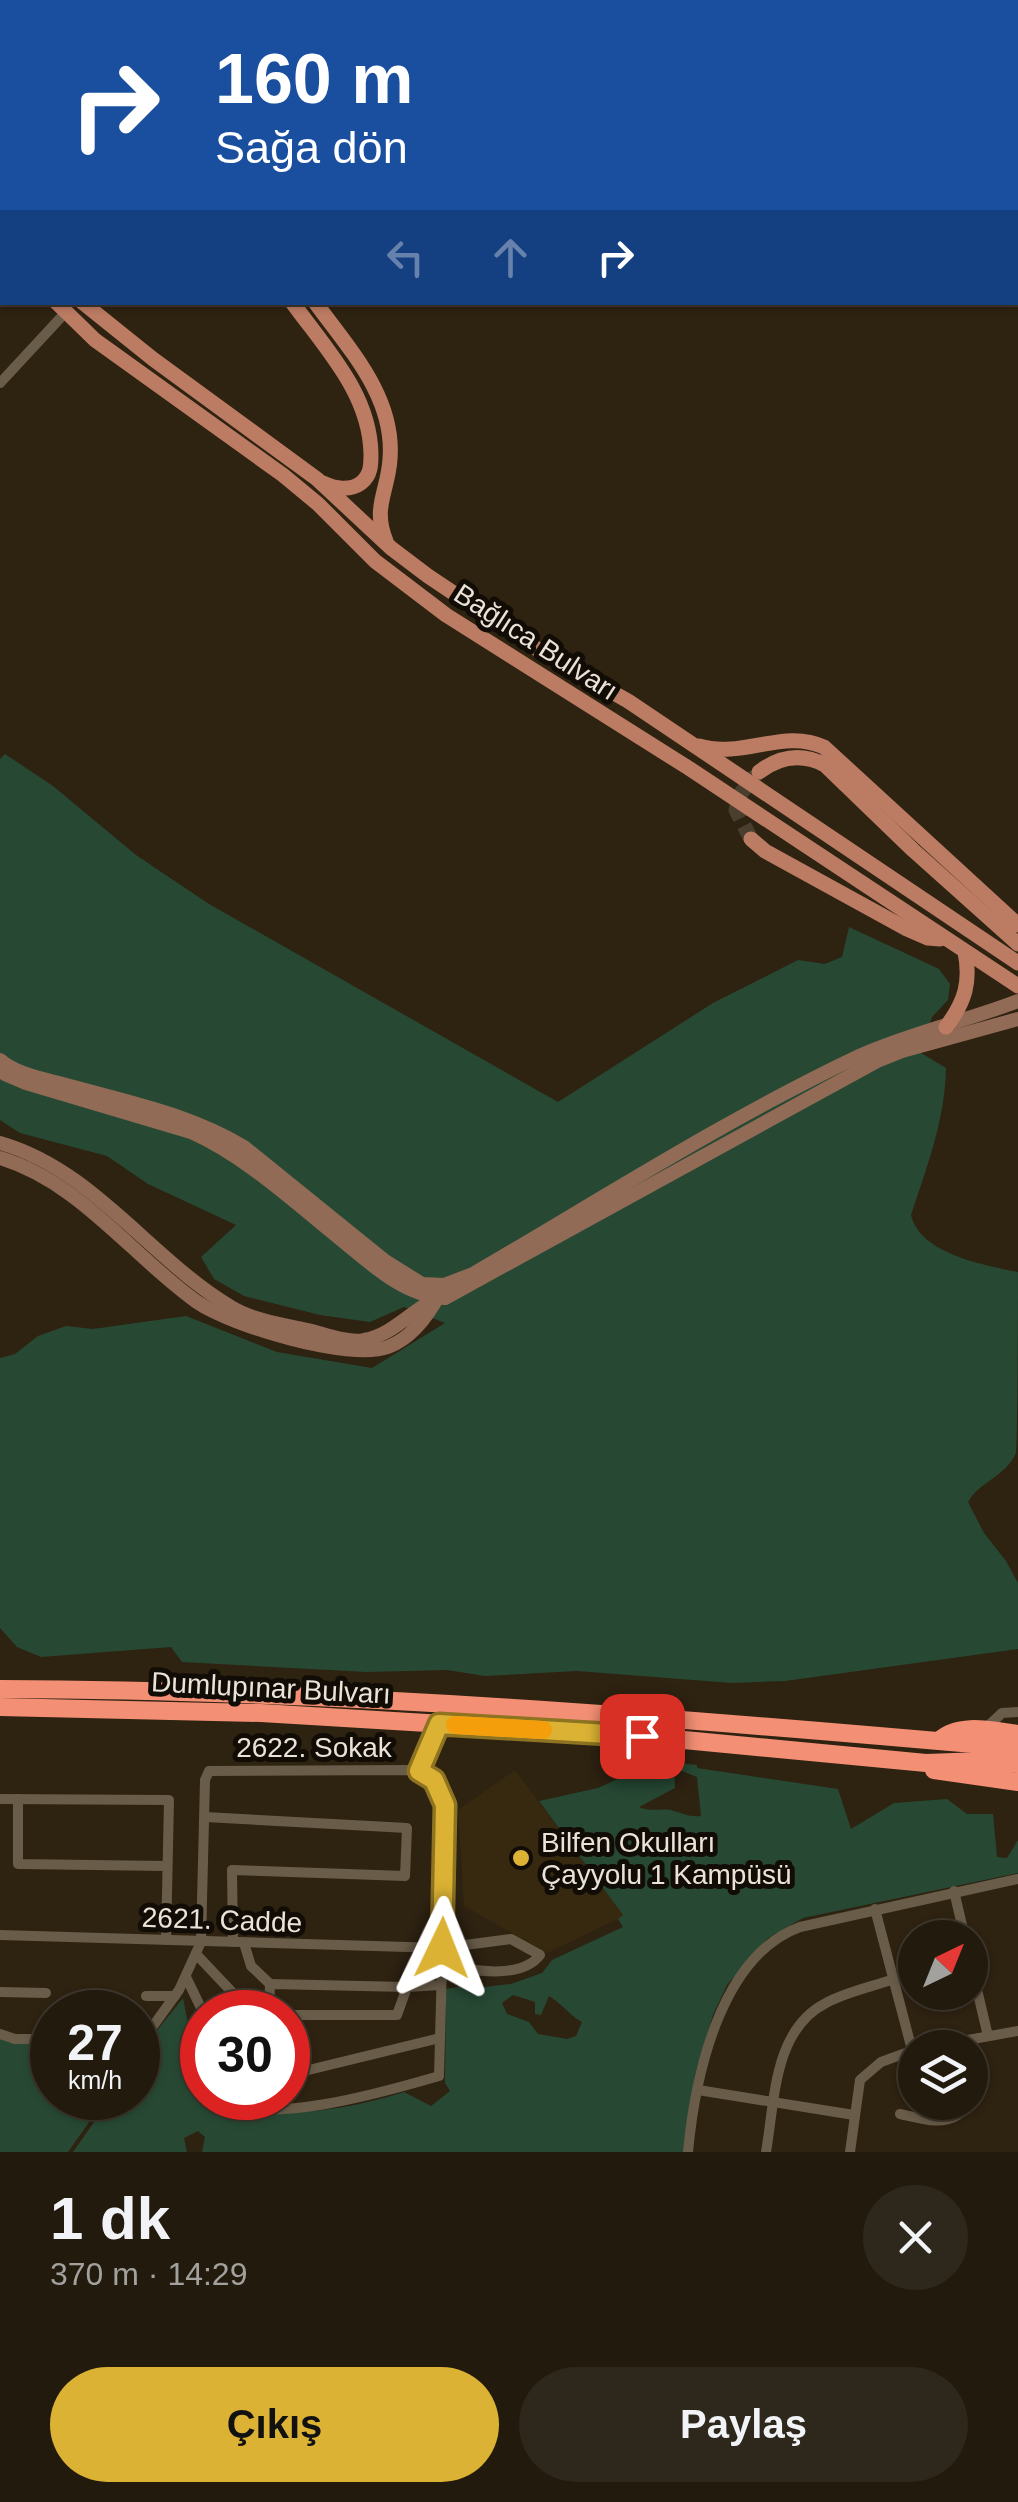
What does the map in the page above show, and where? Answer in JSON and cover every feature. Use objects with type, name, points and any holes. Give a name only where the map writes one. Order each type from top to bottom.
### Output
[{"type":"highway","points":[[0,1678],[82,1683],[108,1700],[86,1716],[0,1719]]},
{"type":"highway","name":"Dumlupınar Bulvarı","points":[[0,1689],[108,1700],[642,1736],[926,1763],[984,1746],[1018,1764]]},
{"type":"highway","name":"Dumlupınar Bulvarı","points":[[0,1707],[108,1700],[606,1712],[1018,1748]]},
{"type":"highway","points":[[984,1746],[1018,1734]]},
{"type":"highway","points":[[875,1760],[1018,1782]]},
{"type":"main road","name":"Bağlıca Bulvarı","points":[[86,305],[317,479],[428,576],[546,655],[628,701],[1018,963]]},
{"type":"main road","points":[[294,305],[354,389],[369,425],[371,464],[363,481],[338,488],[317,479]]},
{"type":"main road","points":[[318,305],[381,399],[390,439],[388,474],[379,508],[388,545]]},
{"type":"main road","name":"Bağlıca Bulvarı","points":[[60,308],[95,340],[283,475],[375,561],[457,623],[687,767],[1018,986]]},
{"type":"main road","points":[[685,740],[725,751],[786,740],[808,740],[824,747],[1018,925]]},
{"type":"main road","points":[[759,772],[779,760],[797,756],[825,765],[1018,944]]},
{"type":"main road","points":[[751,839],[765,852],[905,928],[928,938],[946,939]]},
{"type":"main road","points":[[998,927],[1018,933]]},
{"type":"main road","points":[[946,1027],[967,990],[965,952]]},
{"type":"street","points":[[0,383],[60,308]]},
{"type":"street","points":[[0,1143],[30,1152],[70,1174],[198,1284],[233,1308],[268,1321],[362,1341],[390,1331],[441,1292],[686,1150],[856,1058],[886,1044],[1018,1001]]},
{"type":"street","points":[[0,1060],[34,1076],[168,1112],[224,1135],[385,1261],[422,1284],[455,1296],[702,1154],[877,1061],[1018,1019]]},
{"type":"street","points":[[0,1071],[26,1084],[191,1132],[216,1143],[382,1273],[415,1292],[441,1292]]},
{"type":"street","points":[[0,1158],[32,1168],[62,1187],[198,1303],[266,1332],[358,1352],[378,1350],[394,1345],[413,1330],[432,1311],[441,1292]]},
{"type":"street","points":[[984,1746],[1002,1713],[1018,1712]]},
{"type":"street","points":[[310,2103],[367,2097],[438,2076],[445,1805],[434,1780],[419,1771],[439,1724]]},
{"type":"street","name":"2622. Sokak","points":[[204,1818],[205,1780],[210,1771],[419,1771]]},
{"type":"street","points":[[0,1799],[169,1800],[166,1940]]},
{"type":"street","points":[[18,1799],[18,1864],[166,1866]]},
{"type":"street","points":[[160,2017],[186,1977],[201,1942],[204,1818],[407,1828],[405,1876],[232,1870],[239,1943],[250,1966],[270,1984],[441,1986]]},
{"type":"street","points":[[688,2152],[711,2041],[739,1979],[760,1955],[791,1930],[1018,1878]]},
{"type":"street","points":[[954,1891],[961,1920]]},
{"type":"street","points":[[875,1909],[911,2030]]},
{"type":"street","name":"2621. Cadde","points":[[0,1936],[442,1948],[510,1939],[540,1955],[536,1961],[504,1971],[465,1968]]},
{"type":"street","points":[[196,1954],[228,1990]]},
{"type":"street","points":[[186,1977],[192,1990]]},
{"type":"street","points":[[766,2152],[786,2043],[800,2023],[830,2000],[894,1979]]},
{"type":"street","points":[[270,1984],[270,1990]]},
{"type":"street","points":[[310,2014],[397,2015],[406,1987]]},
{"type":"street","points":[[0,1992],[30,1993]]},
{"type":"street","points":[[160,1996],[175,1996]]},
{"type":"street","points":[[988,2036],[1018,2031]]},
{"type":"street","points":[[0,2034],[30,2040]]},
{"type":"street","points":[[310,2070],[440,2038]]},
{"type":"street","points":[[850,2152],[862,2076],[880,2062],[898,2056]]},
{"type":"street","points":[[698,2090],[854,2115]]},
{"type":"shaded area","name":"Bilfen Okulları Çayyolu 1 Kampüsü","points":[[515,1770],[624,1916],[547,1953],[464,1906],[458,1810]]},
{"type":"green space","points":[[5,754],[53,786],[136,855],[209,904],[558,1102],[713,1003],[798,960],[825,964],[842,957],[849,927],[939,969],[950,984],[948,1000],[932,1017],[921,1053],[946,1068],[945,1087],[934,1143],[911,1215],[927,1239],[955,1256],[1018,1272],[1016,1453],[968,1502],[1018,1583],[1018,1649],[785,1681],[732,1683],[577,1671],[485,1676],[447,1670],[366,1672],[182,1662],[171,1647],[41,1657],[17,1647],[0,1628],[0,1358],[15,1354],[38,1336],[66,1326],[93,1329],[186,1316],[277,1352],[372,1368],[445,1323],[404,1307],[370,1322],[320,1315],[244,1296],[214,1279],[201,1257],[236,1225],[148,1184],[107,1156],[20,1133],[0,1120],[0,759]]},
{"type":"green space","points":[[606,1751],[680,1755],[678,1763],[697,1768],[838,1789],[851,1829],[894,1803],[947,1799],[967,1814],[993,1814],[997,1857],[1007,1858],[1018,1840],[1018,1873],[803,1918],[768,1938],[727,1985],[713,2015],[695,2074],[684,2152],[202,2152],[205,2137],[198,2131],[184,2138],[187,2152],[73,2152],[96,2120],[160,2120],[160,2027],[180,2002],[180,2120],[310,2120],[310,2111],[404,2092],[431,2106],[450,2091],[445,2083],[446,1989],[458,1987],[460,1979],[484,1987],[511,1984],[542,1973],[552,1960],[623,1927],[618,1919],[623,1915],[539,1801],[598,1788],[622,1777],[626,1760],[605,1755]],"holes":[[[674,1768],[697,1777],[701,1816],[639,1807],[675,1788]],[[513,1995],[535,2002],[535,2014],[541,2015],[549,1996],[582,2022],[576,2036],[567,2039],[538,2034],[529,2022],[507,2014],[502,2003]]]},
{"type":"green space","points":[[0,2038],[30,2043],[30,2120],[91,2120],[68,2152],[0,2152]]},
{"type":"tunnel","points":[[751,839],[736,810],[741,793],[756,775]]},
{"type":"slow traffic","points":[[455,1725],[543,1730]]},
{"type":"place","name":"Bilfen Okulları Çayyolu 1 Kampüsü","points":[[521,1858]]},
{"type":"route","points":[[442,1948],[445,1805],[434,1780],[419,1771],[439,1724],[642,1736]]}]
